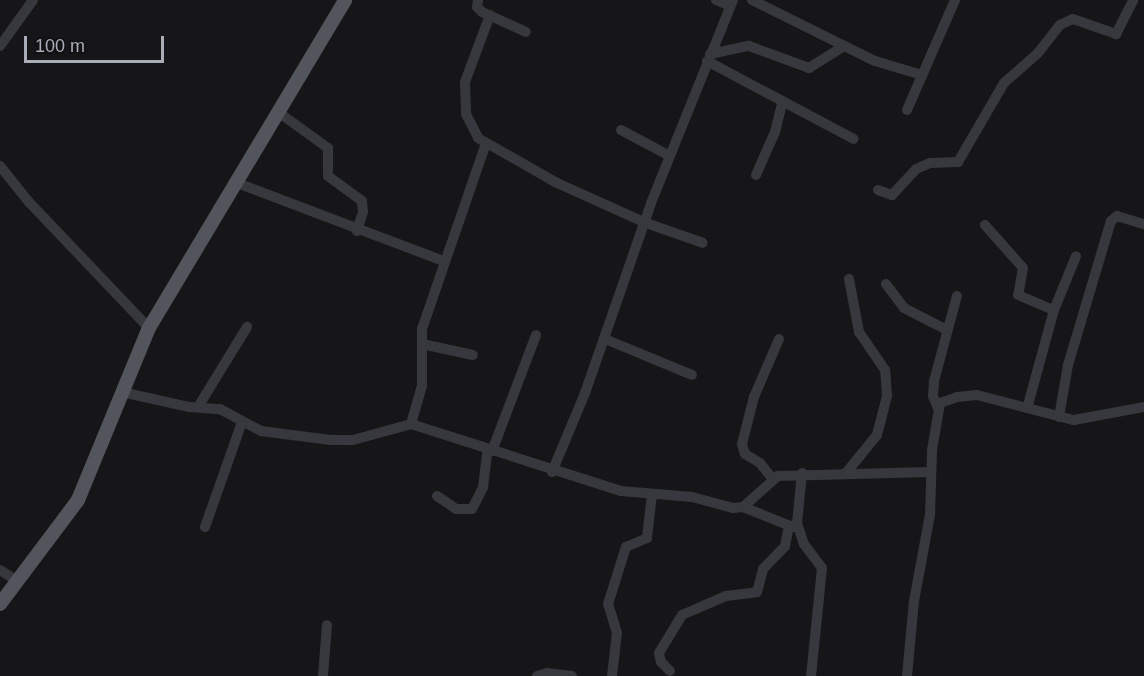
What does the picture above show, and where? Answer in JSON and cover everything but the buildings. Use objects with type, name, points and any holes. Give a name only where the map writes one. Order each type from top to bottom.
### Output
[{"type":"main road","points":[[0,604],[19,582],[78,500],[149,328],[345,0]]},
{"type":"street","points":[[0,46],[33,0]]},
{"type":"street","points":[[478,0],[477,7],[526,32]]},
{"type":"street","points":[[552,472],[605,339],[670,156],[732,3],[716,0]]},
{"type":"street","points":[[752,0],[884,65],[922,75]]},
{"type":"street","points":[[907,110],[955,0]]},
{"type":"street","points":[[878,190],[892,195],[916,169],[930,163],[958,162],[1004,83],[1038,53],[1060,25],[1072,19],[1116,34],[1133,0]]},
{"type":"street","points":[[490,15],[465,82],[466,114],[484,146],[646,223],[703,243]]},
{"type":"street","points":[[708,58],[749,46],[809,68],[844,46]]},
{"type":"street","points":[[708,58],[782,103],[854,139]]},
{"type":"street","points":[[756,175],[775,132],[782,103]]},
{"type":"street","points":[[278,112],[328,148],[328,176],[355,194],[364,206],[357,231]]},
{"type":"street","points":[[621,130],[670,156]]},
{"type":"street","points":[[411,424],[422,386],[422,329],[443,261],[484,146]]},
{"type":"street","points":[[0,166],[28,201],[149,328]]},
{"type":"street","points":[[237,183],[357,231],[443,261]]},
{"type":"street","points":[[1059,417],[1068,365],[1111,221],[1116,216],[1144,224]]},
{"type":"street","points":[[986,225],[1023,268],[1018,295],[1054,310]]},
{"type":"street","points":[[1028,405],[1054,310],[1076,256]]},
{"type":"street","points":[[846,473],[877,435],[887,396],[885,370],[859,332],[849,279]]},
{"type":"street","points":[[886,284],[904,308],[947,330]]},
{"type":"street","points":[[907,676],[914,601],[930,515],[931,472],[938,408],[933,396],[934,381],[957,296]]},
{"type":"street","points":[[198,407],[247,327]]},
{"type":"street","points":[[437,496],[456,509],[472,509],[483,487],[490,450],[536,335]]},
{"type":"street","points":[[605,339],[692,375]]},
{"type":"street","points":[[772,478],[760,463],[745,454],[742,444],[754,397],[779,339]]},
{"type":"street","points":[[422,344],[472,355]]},
{"type":"street","points":[[122,392],[220,409],[261,431],[341,441],[411,424],[552,472],[621,491],[743,507],[799,531]]},
{"type":"street","points":[[938,408],[947,399],[977,396],[1028,405],[1074,420],[1144,407]]},
{"type":"street","points":[[205,527],[242,422]]},
{"type":"street","points":[[743,507],[772,478],[802,473],[931,472]]},
{"type":"street","points":[[802,473],[799,531],[804,544],[822,568],[811,676]]},
{"type":"street","points":[[612,676],[617,633],[607,607],[624,552],[647,538],[652,494]]},
{"type":"street","points":[[670,671],[661,662],[660,653],[682,615],[726,596],[757,592],[764,569],[785,546],[789,525]]},
{"type":"street","points":[[0,570],[19,582]]},
{"type":"street","points":[[323,676],[327,625]]},
{"type":"street","points":[[537,676],[547,673],[572,676]]}]
